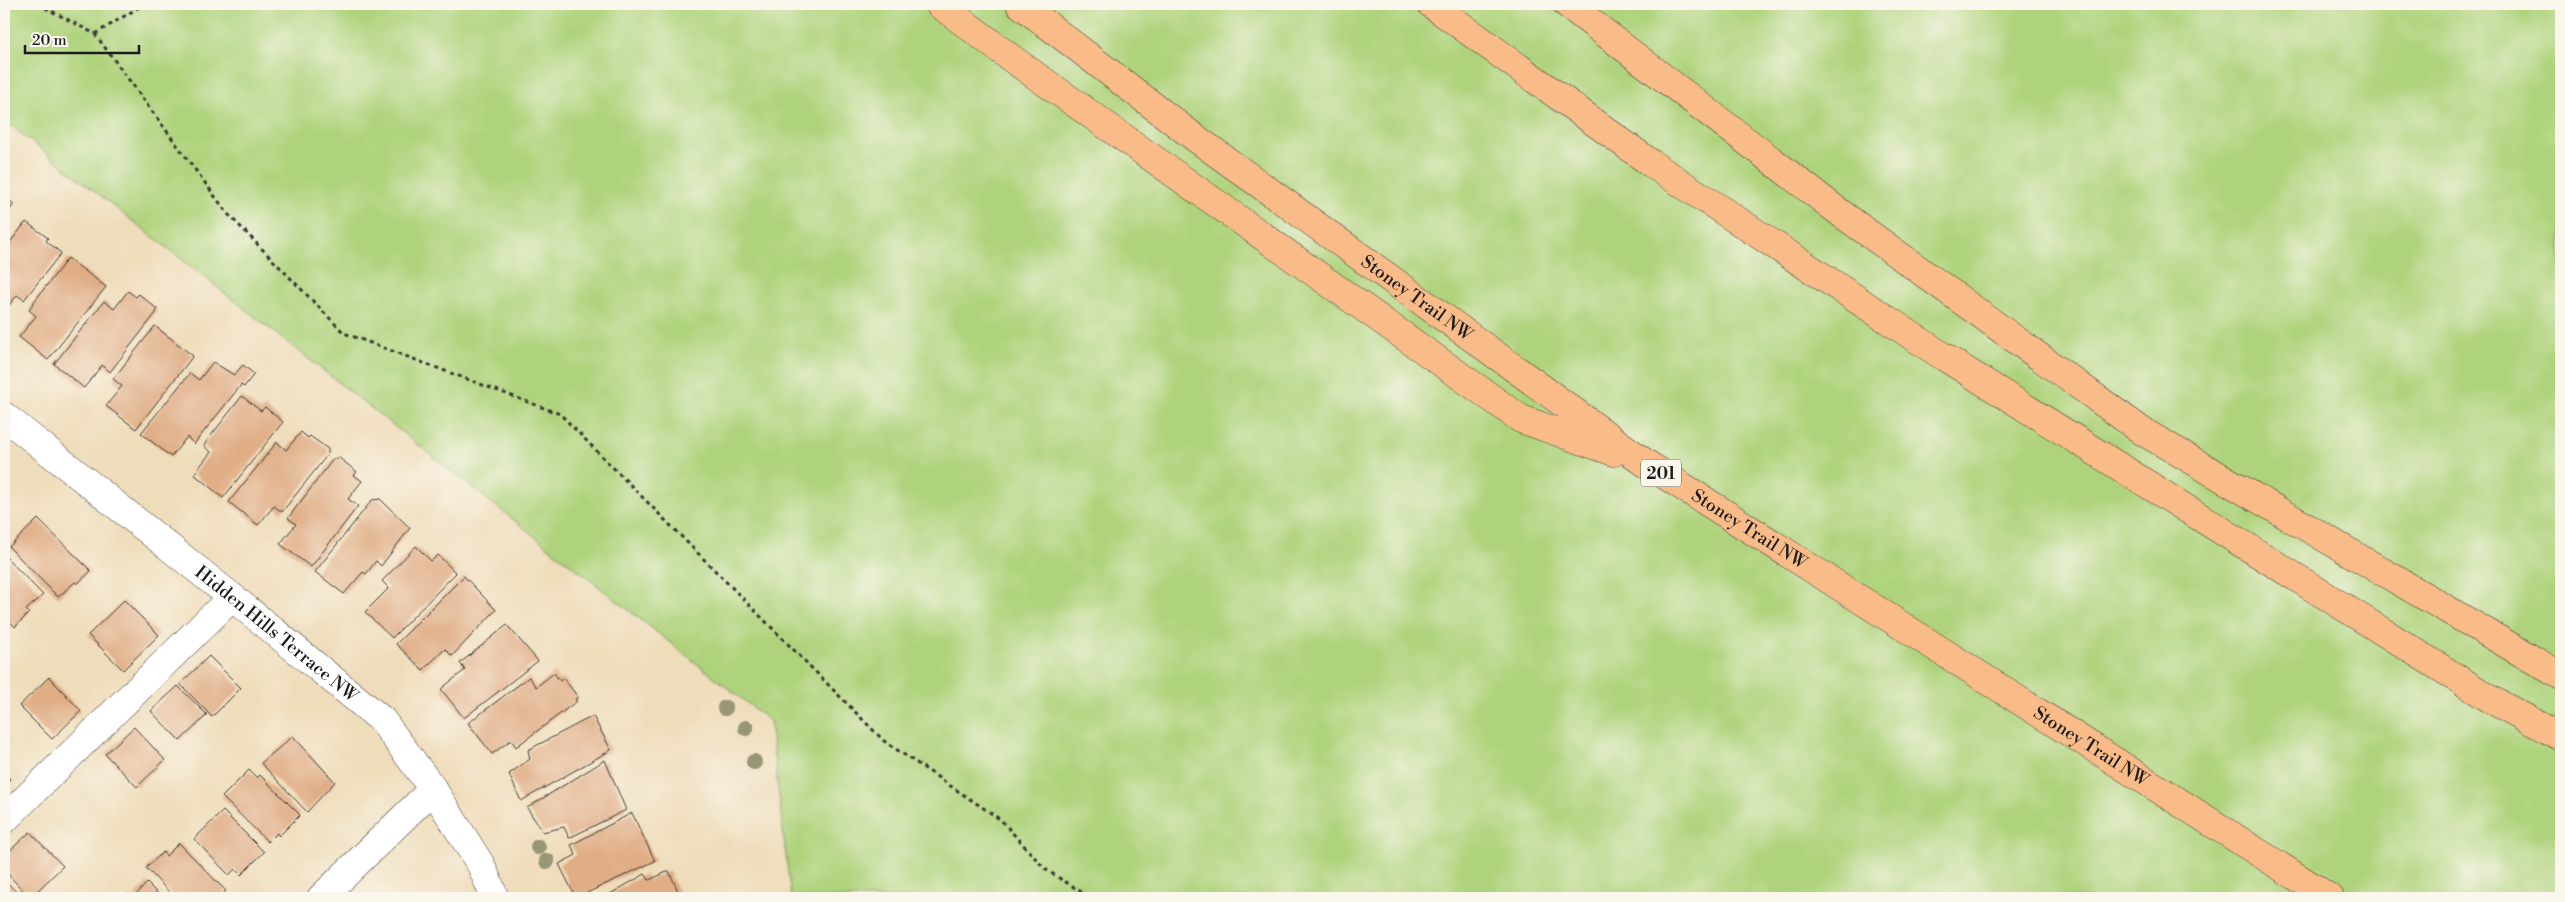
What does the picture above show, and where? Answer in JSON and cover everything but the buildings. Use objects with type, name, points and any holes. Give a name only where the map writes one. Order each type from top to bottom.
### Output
[{"type":"highway","points":[[939,4],[1011,58],[1521,419],[1644,462]]},
{"type":"highway","name":"Stoney Trail NW","points":[[1020,4],[1190,134],[1644,462],[2330,898]]},
{"type":"highway","points":[[1431,4],[1652,164],[1941,355],[2492,700],[2561,737]]},
{"type":"highway","points":[[1567,4],[1839,212],[2142,431],[2561,676]]},
{"type":"street","name":"Hidden Hills Terrace NW","points":[[5,420],[232,597],[382,720],[433,789],[481,865],[495,898]]},
{"type":"street","points":[[4,820],[232,597]]},
{"type":"street","points":[[321,898],[433,789]]},
{"type":"path","points":[[38,4],[95,34],[228,214],[344,333],[560,414],[884,741],[1001,820],[1045,869],[1092,898]]},
{"type":"path","points":[[95,34],[141,6]]},
{"type":"green space","points":[[4,4],[2561,4],[2561,898],[791,898],[770,721],[4,120]]}]
